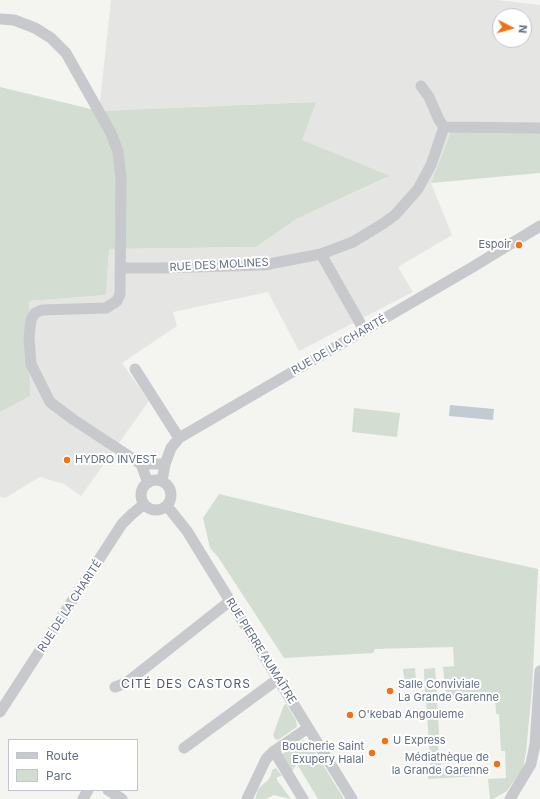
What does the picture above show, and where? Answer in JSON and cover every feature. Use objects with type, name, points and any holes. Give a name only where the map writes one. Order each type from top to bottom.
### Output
[{"type":"street","points":[[0,19],[14,20],[35,28],[51,38],[66,53],[111,133],[118,152],[122,178],[120,294],[117,301],[106,308],[42,310],[35,313],[31,320],[29,338],[31,364],[50,402],[141,464],[165,464]]},
{"type":"street","points":[[421,86],[430,97],[439,120],[444,127],[540,128]]},
{"type":"street","name":"RUE DES MOLINES","points":[[121,268],[264,265],[322,254],[353,242],[371,232],[395,215],[418,189],[430,166],[444,127]]},
{"type":"street","name":"RUE DE LA CHARITÉ","points":[[162,481],[165,464],[171,448],[179,438],[540,226]]},
{"type":"street","points":[[322,254],[364,330]]},
{"type":"street","points":[[135,369],[179,438]]},
{"type":"street","points":[[141,464],[148,483]]},
{"type":"street","points":[[153,481],[162,481],[168,486],[171,498],[167,506],[159,510],[151,509],[144,504],[142,499],[142,490],[148,483],[153,481]]},
{"type":"street","name":"RUE DE LA CHARITÉ","points":[[0,712],[122,524],[131,514],[144,504]]},
{"type":"street","name":"RUE PIERRE AUMAÎTRE","points":[[167,506],[188,531],[352,799]]},
{"type":"street","points":[[115,688],[126,683],[230,601]]},
{"type":"street","points":[[510,799],[532,764],[535,744],[540,671]]},
{"type":"street","points":[[184,748],[278,679]]},
{"type":"street","points":[[247,799],[266,759],[274,751],[308,728]]},
{"type":"street","points":[[274,751],[303,799]]},
{"type":"street","points":[[110,791],[122,799]]},
{"type":"shaded area","points":[[111,0],[497,0],[540,5],[540,132],[451,131],[431,183],[452,235],[398,267],[413,292],[299,351],[268,292],[173,312],[177,326],[122,363],[149,401],[81,496],[64,484],[40,477],[5,498],[0,497],[0,412],[30,396],[29,301],[106,295],[109,249],[256,247],[298,218],[389,177],[301,140],[315,102],[99,111]]},
{"type":"shaded area","points":[[450,405],[494,409],[493,420],[449,416]]},
{"type":"green space","points":[[0,87],[99,111],[316,102],[302,140],[390,176],[298,218],[256,247],[109,249],[106,295],[29,301],[30,396],[0,412]]},
{"type":"green space","points":[[451,131],[540,132],[540,173],[431,183]]},
{"type":"green space","points":[[354,408],[400,413],[397,437],[352,432]]},
{"type":"green space","points":[[219,494],[538,569],[532,689],[526,752],[521,771],[507,791],[493,799],[490,799],[488,779],[506,778],[505,751],[501,751],[499,714],[496,714],[495,694],[446,696],[443,667],[454,666],[453,647],[375,649],[373,653],[284,658],[218,557],[210,548],[203,518]]},
{"type":"green space","points":[[415,668],[416,680],[405,684],[403,669]]},
{"type":"green space","points":[[435,668],[437,695],[425,696],[424,669]]},
{"type":"green space","points":[[437,698],[439,734],[437,735],[439,758],[441,758],[441,768],[476,766],[477,776],[428,779],[428,773],[431,773],[426,699]]},
{"type":"green space","points":[[286,704],[296,720],[297,726],[278,740],[275,739],[273,735],[284,705]]},
{"type":"green space","points":[[302,740],[309,742],[344,799],[318,799],[297,764],[292,771],[282,754]]},
{"type":"green space","points":[[276,768],[282,776],[277,777],[277,780],[291,799],[274,795],[266,799],[255,799],[258,789],[268,780],[272,770]]},
{"type":"place","name":"Espoir","points":[[519,245]]},
{"type":"place","name":"HYDRO INVEST","points":[[67,460]]},
{"type":"place","name":"Salle Conviviale La Grande Garenne","points":[[390,691]]},
{"type":"place","name":"O'kebab Angouleme","points":[[350,715]]},
{"type":"place","name":"U Express","points":[[385,741]]},
{"type":"place","name":"Boucherie Saint Exupery Halal","points":[[372,753]]},
{"type":"place","name":"Médiathèque de la Grande Garenne","points":[[497,764]]},
{"type":"district","name":"CITÉ DES CASTORS","points":[[186,684]]}]
